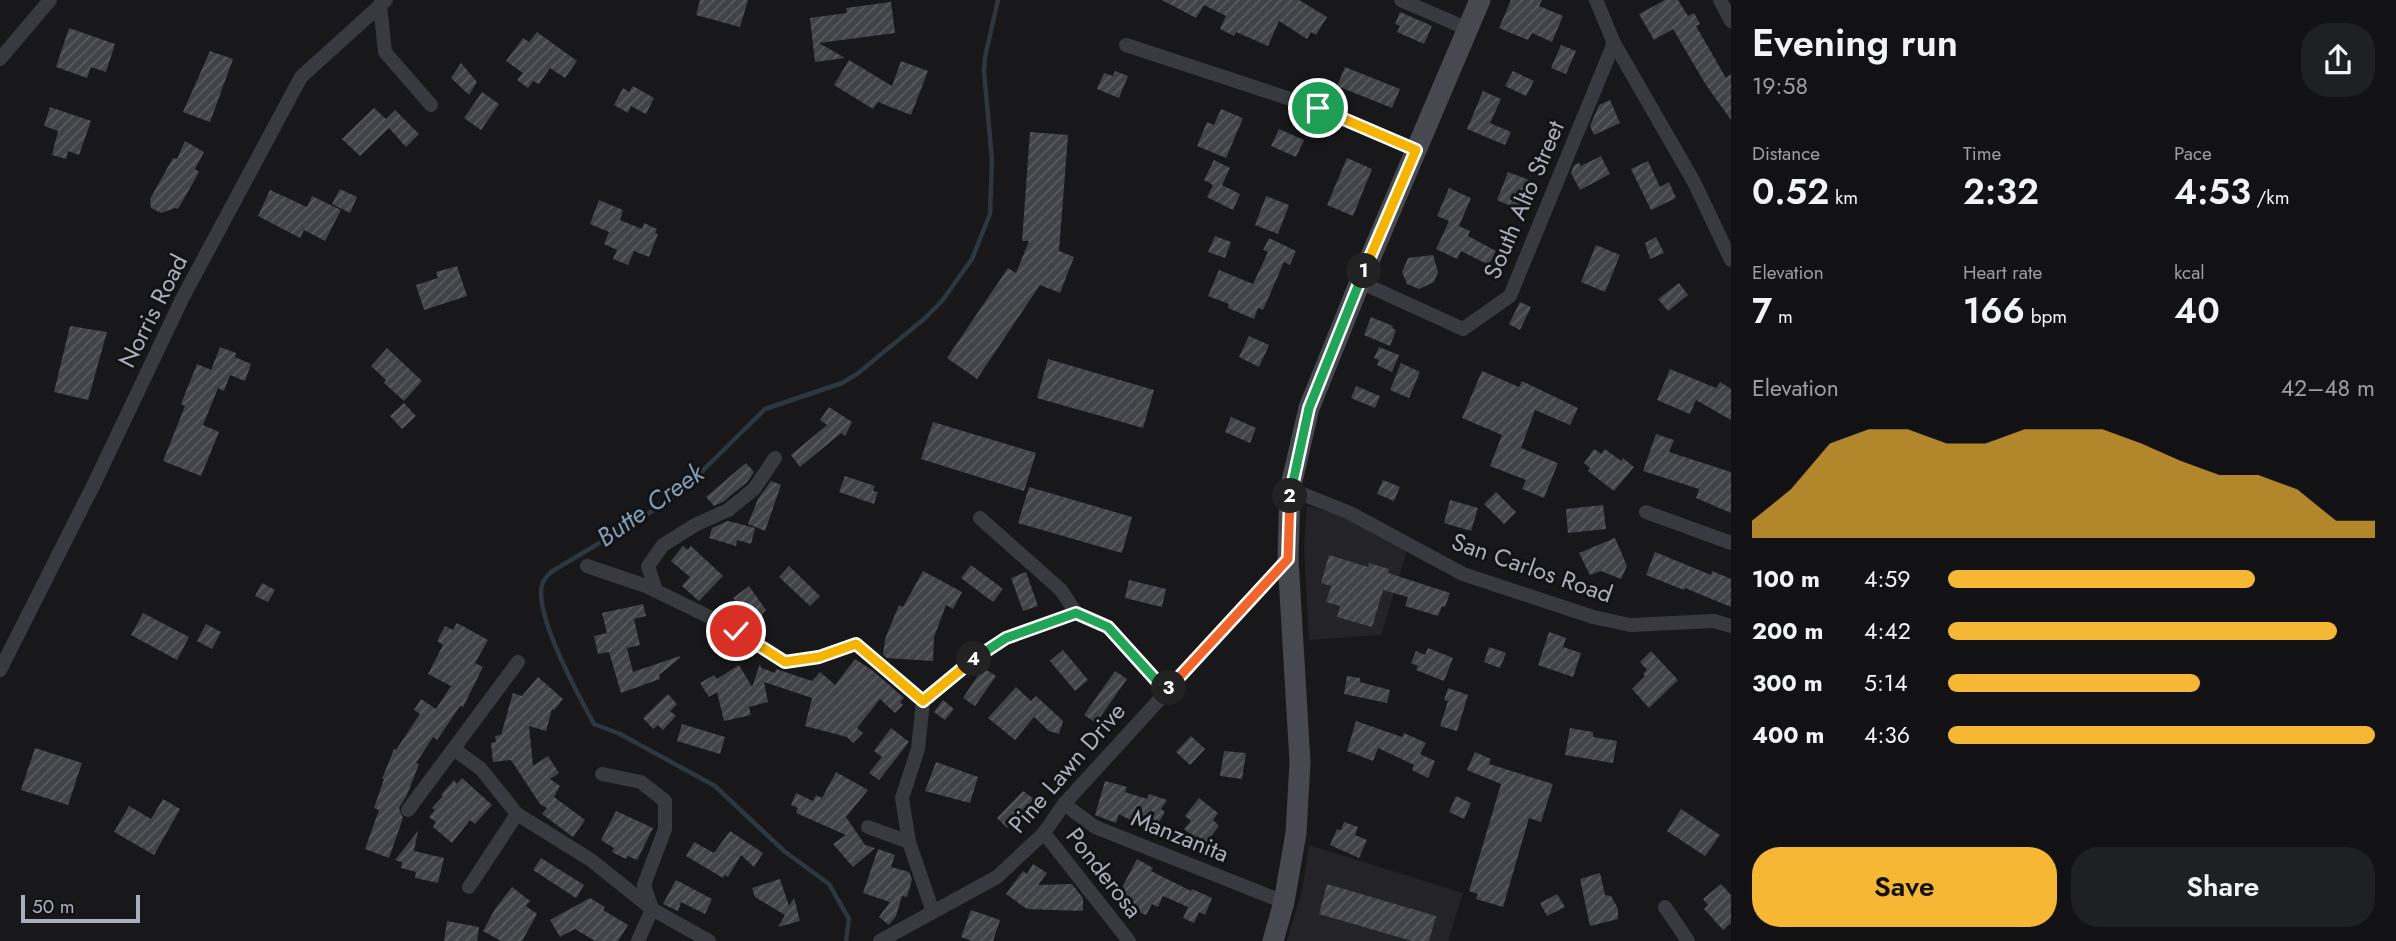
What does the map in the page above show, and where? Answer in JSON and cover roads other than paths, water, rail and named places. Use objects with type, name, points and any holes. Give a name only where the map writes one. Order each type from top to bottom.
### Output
[{"type":"main road","points":[[1273,941],[1284,902],[1296,833],[1300,762],[1288,559],[1290,489],[1309,408],[1480,0]]},
{"type":"street","points":[[0,59],[50,0]]},
{"type":"street","points":[[1401,0],[1468,29]]},
{"type":"street","points":[[1720,0],[1731,21]]},
{"type":"street","points":[[1597,1],[1614,43],[1694,181],[1731,260]]},
{"type":"street","points":[[383,2],[384,52],[430,104]]},
{"type":"street","name":"Norris Road","points":[[0,670],[94,484],[182,299],[301,78],[383,2]]},
{"type":"street","name":"South Alto Street","points":[[1360,282],[1463,329],[1510,296],[1614,43]]},
{"type":"street","points":[[1126,45],[1318,108],[1416,150]]},
{"type":"street","points":[[656,591],[648,566],[663,545],[695,525],[728,510],[754,489],[775,458]]},
{"type":"street","name":"San Carlos Road","points":[[1290,489],[1350,513],[1463,574],[1593,617],[1630,625],[1714,621],[1731,626]]},
{"type":"street","points":[[1646,512],[1731,543]]},
{"type":"street","points":[[980,518],[1061,590],[1076,613],[1108,627],[1166,691]]},
{"type":"street","name":"Pine Lawn Drive","points":[[880,941],[997,877],[1044,833],[1064,804],[1288,559]]},
{"type":"street","points":[[587,566],[656,591],[736,631],[785,662],[819,657],[856,644],[923,701]]},
{"type":"street","points":[[933,912],[909,842],[902,798],[918,749],[923,701],[968,663],[1006,638],[1076,613]]},
{"type":"street","points":[[408,810],[518,662]]},
{"type":"street","points":[[454,750],[481,769],[517,814],[591,860],[652,909],[709,941]]},
{"type":"street","points":[[602,774],[641,782],[665,801],[665,829],[643,885],[652,909],[638,941]]},
{"type":"street","name":"Manzanita","points":[[1064,804],[1095,827],[1284,902]]},
{"type":"street","points":[[470,887],[517,814]]},
{"type":"street","points":[[868,827],[909,842]]},
{"type":"street","name":"Ponderosa","points":[[1044,833],[1129,941]]},
{"type":"street","points":[[1665,906],[1688,941]]},
{"type":"waterway","name":"Butte Creek","points":[[846,941],[849,919],[829,884],[784,851],[715,786],[620,734],[594,724],[551,635],[541,598],[542,585],[551,572],[651,512],[687,486],[765,409],[842,383],[857,374],[942,301],[972,259],[990,214],[992,160],[984,71],[998,0]]}]
